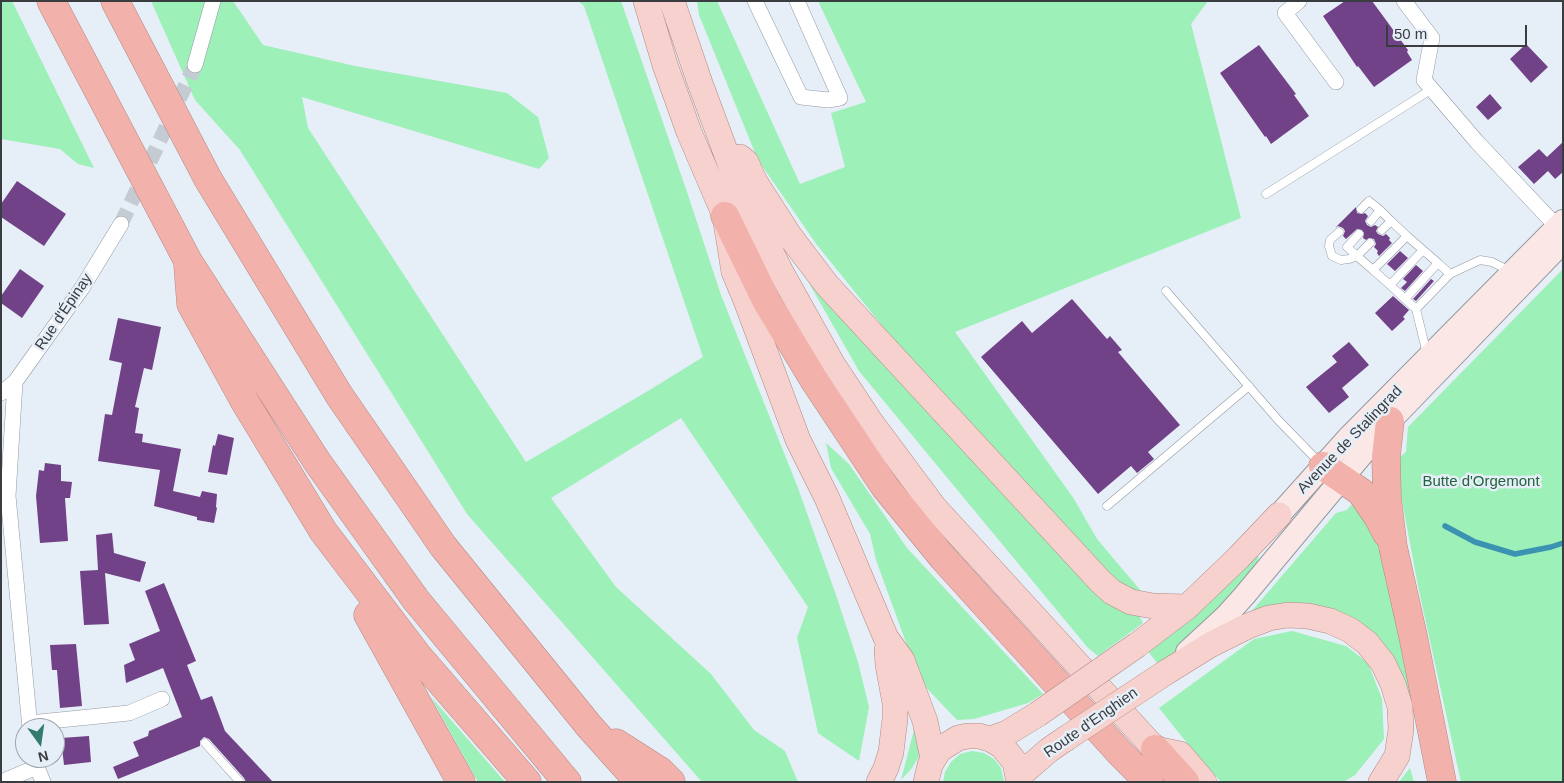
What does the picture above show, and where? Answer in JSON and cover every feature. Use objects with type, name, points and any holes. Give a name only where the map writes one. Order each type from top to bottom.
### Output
[{"type":"highway","points":[[51,1],[188,261],[318,463],[416,600],[567,782]]},
{"type":"highway","points":[[116,1],[208,179],[339,395],[443,546],[590,726],[639,782]]},
{"type":"highway","points":[[725,216],[768,302],[814,380],[885,487],[944,559],[1120,753],[1149,782]]},
{"type":"highway","points":[[188,261],[191,304],[245,402],[323,531],[418,656],[526,782]]},
{"type":"highway","points":[[1390,421],[1386,458],[1387,498],[1393,547],[1442,782]]},
{"type":"highway","points":[[1333,473],[1362,492],[1378,517],[1393,547]]},
{"type":"highway","points":[[364,586],[366,611],[462,782]]},
{"type":"highway","points":[[590,726],[660,771],[671,782]]},
{"type":"highway","points":[[1155,750],[1185,782]]},
{"type":"highway","points":[[1120,753],[1138,782]]},
{"type":"main road","points":[[646,1],[665,65],[689,132],[725,216],[734,272],[798,440],[827,498],[886,638],[902,660],[916,696],[925,721],[925,773]]},
{"type":"main road","points":[[672,1],[721,143],[739,188],[781,272],[833,365],[870,421],[934,507],[1155,750],[1180,754],[1204,782]]},
{"type":"main road","points":[[721,143],[746,162],[755,182],[789,235],[827,285],[1100,581],[1112,592],[1131,602],[1153,606],[1187,607]]},
{"type":"main road","name":"Avenue de Stalingrad","points":[[990,739],[1007,733],[1038,714],[1137,645],[1187,607],[1279,516],[1333,473],[1390,421],[1561,231]]},
{"type":"main road","name":"Avenue de Stalingrad","points":[[1164,673],[1226,616],[1244,596],[1333,473],[1429,358],[1514,282]]},
{"type":"main road","name":"Route d'Enghien","points":[[1019,779],[1049,750],[1164,673],[1210,645],[1248,626],[1269,618],[1288,615],[1308,616],[1330,621],[1350,630],[1367,643],[1383,663],[1393,684],[1400,707],[1401,730],[1396,756],[1381,782]]},
{"type":"main road","points":[[879,782],[891,752],[895,719],[886,638]]},
{"type":"main road","points":[[925,773],[939,750],[958,738],[979,736],[990,739],[1007,751],[1015,762],[1019,779]]},
{"type":"street","points":[[195,65],[213,1]]},
{"type":"street","points":[[755,1],[801,97],[828,100],[840,98],[797,1]]},
{"type":"street","points":[[1298,1],[1285,13],[1336,82]]},
{"type":"street","name":"Avenue de Stalingrad","points":[[1404,1],[1432,38],[1424,80],[1477,142],[1561,231]]},
{"type":"street","name":"Rue d'Épinay","points":[[1,393],[16,382],[82,288],[120,224]]},
{"type":"street","points":[[16,382],[8,496],[29,718]]},
{"type":"street","points":[[65,721],[129,713],[162,699]]},
{"type":"street","points":[[1,782],[26,768]]},
{"type":"street","points":[[38,768],[43,782]]},
{"type":"lane","points":[[1266,194],[1432,89]]},
{"type":"lane","points":[[1361,209],[1369,201],[1450,274]]},
{"type":"lane","points":[[1371,221],[1380,210]]},
{"type":"lane","points":[[1382,230],[1391,221]]},
{"type":"lane","points":[[1339,232],[1330,240],[1329,246],[1332,256],[1341,260],[1357,256],[1370,243]]},
{"type":"lane","points":[[1359,234],[1347,247],[1416,309],[1429,358]]},
{"type":"lane","points":[[1373,270],[1407,236]]},
{"type":"lane","points":[[1390,285],[1423,250]]},
{"type":"lane","points":[[1416,309],[1450,274],[1480,260],[1492,262],[1506,269],[1514,282]]},
{"type":"lane","points":[[1405,299],[1438,263]]},
{"type":"lane","points":[[1166,291],[1279,421],[1333,473]]},
{"type":"lane","points":[[1107,506],[1249,386]]},
{"type":"lane","points":[[205,743],[240,782]]},
{"type":"green space","points":[[1,1],[12,1],[94,168],[78,164],[60,149],[1,139]]},
{"type":"green space","points":[[151,1],[233,1],[263,45],[355,66],[507,93],[538,117],[549,158],[539,169],[302,97],[308,128],[526,462],[703,357],[584,6],[578,1],[621,1],[721,295],[798,488],[858,662],[869,707],[859,761],[818,733],[797,638],[808,607],[681,418],[551,498],[616,587],[711,674],[754,730],[785,751],[798,782],[702,782],[467,514],[240,150],[195,100]]},
{"type":"green space","points":[[697,1],[717,1],[800,184],[845,167],[831,113],[866,102],[818,1],[1208,1],[1191,24],[1241,218],[955,332],[1074,499],[1097,539],[1146,597],[1127,592],[905,354],[817,245],[758,160],[699,15]]},
{"type":"green space","name":"Butte d'Orgemont","points":[[1563,269],[1563,782],[1461,782],[1418,586],[1397,474],[1397,459],[1406,452],[1408,427]]},
{"type":"green space","points":[[805,276],[1137,611],[1143,623],[1098,656],[1088,648],[859,371]]},
{"type":"green space","points":[[826,443],[849,464],[907,548],[1043,694],[1028,703],[974,719],[957,720],[920,681],[876,560],[870,534],[831,468]]},
{"type":"green space","points":[[1356,499],[1380,542],[1413,706],[1401,676],[1369,634],[1244,620],[1336,513],[1347,510]]},
{"type":"green space","points":[[1254,554],[1259,558],[1239,595],[1175,653],[1158,664],[1147,650]]},
{"type":"green space","points":[[1292,631],[1346,646],[1368,663],[1382,699],[1384,739],[1355,775],[1343,782],[1221,782],[1203,763],[1159,708],[1254,639]]},
{"type":"green space","points":[[431,697],[505,782],[478,782]]},
{"type":"green space","points":[[914,730],[921,753],[912,768],[901,780]]},
{"type":"green space","points":[[972,751],[984,753],[994,759],[1001,768],[1004,782],[943,782],[945,772],[951,762],[960,754]]},
{"type":"green space","points":[[1410,768],[1414,782],[1399,782]]},
{"type":"building","points":[[1345,1],[1372,1],[1408,50],[1407,52],[1412,60],[1374,87],[1357,67],[1323,16]]},
{"type":"building","points":[[1526,44],[1548,67],[1531,83],[1510,59]]},
{"type":"building","points":[[1259,45],[1296,94],[1294,95],[1309,116],[1271,144],[1220,73]]},
{"type":"building","points":[[1490,94],[1502,108],[1488,120],[1476,107]]},
{"type":"building","points":[[1563,142],[1563,172],[1555,179],[1548,171],[1534,184],[1518,167],[1539,149],[1547,157]]},
{"type":"building","points":[[17,181],[66,214],[44,246],[1,217],[1,204]]},
{"type":"building","points":[[1356,207],[1357,213],[1365,213],[1368,216],[1365,221],[1367,225],[1371,227],[1375,225],[1378,227],[1376,231],[1378,234],[1383,236],[1386,234],[1390,238],[1389,240],[1392,243],[1379,256],[1378,251],[1374,247],[1376,244],[1374,239],[1369,238],[1366,240],[1363,238],[1364,233],[1362,230],[1357,229],[1346,239],[1343,236],[1345,231],[1343,228],[1338,226],[1335,228]]},
{"type":"building","points":[[1400,251],[1408,258],[1395,271],[1387,264]]},
{"type":"building","points":[[1416,265],[1423,271],[1405,291],[1401,288],[1407,282],[1403,279]]},
{"type":"building","points":[[20,269],[44,286],[22,318],[1,303],[1,296]]},
{"type":"building","points":[[1431,279],[1434,281],[1416,301],[1413,299]]},
{"type":"building","points":[[1393,296],[1409,310],[1403,317],[1405,319],[1392,331],[1375,313]]},
{"type":"building","points":[[1072,299],[1107,339],[1110,336],[1122,350],[1118,352],[1180,425],[1148,452],[1154,459],[1137,473],[1131,466],[1098,494],[981,357],[1022,321],[1032,333]]},
{"type":"building","points":[[118,318],[161,327],[152,370],[144,368],[135,407],[139,408],[135,433],[143,434],[142,442],[181,449],[173,491],[200,497],[202,491],[217,494],[214,523],[197,520],[197,517],[154,506],[160,470],[98,461],[105,414],[112,415],[122,363],[109,360]]},
{"type":"building","points":[[1349,342],[1369,365],[1342,388],[1349,397],[1329,413],[1306,387],[1337,362],[1332,356]]},
{"type":"building","points":[[218,434],[234,438],[227,475],[208,472],[213,445],[215,446]]},
{"type":"building","points":[[45,463],[61,465],[61,481],[72,482],[70,498],[65,498],[68,541],[40,543],[36,496],[39,470],[44,471]]},
{"type":"building","points":[[112,533],[114,553],[146,562],[140,582],[105,573],[109,624],[84,625],[80,571],[98,570],[96,535]]},
{"type":"building","points":[[164,583],[196,661],[187,665],[201,700],[212,696],[225,731],[273,782],[246,782],[209,739],[204,737],[200,741],[200,746],[118,779],[113,767],[139,756],[133,742],[148,736],[149,731],[182,717],[163,668],[126,683],[124,665],[135,660],[129,644],[160,631],[145,591]]},
{"type":"building","points":[[76,644],[82,706],[60,708],[57,670],[52,670],[50,645]]},
{"type":"building","points":[[89,736],[91,762],[65,765],[65,738]]},
{"type":"waterway","points":[[1445,526],[1475,542],[1515,554],[1563,543]]},
{"type":"tunnel","points":[[121,224],[195,65]]}]
